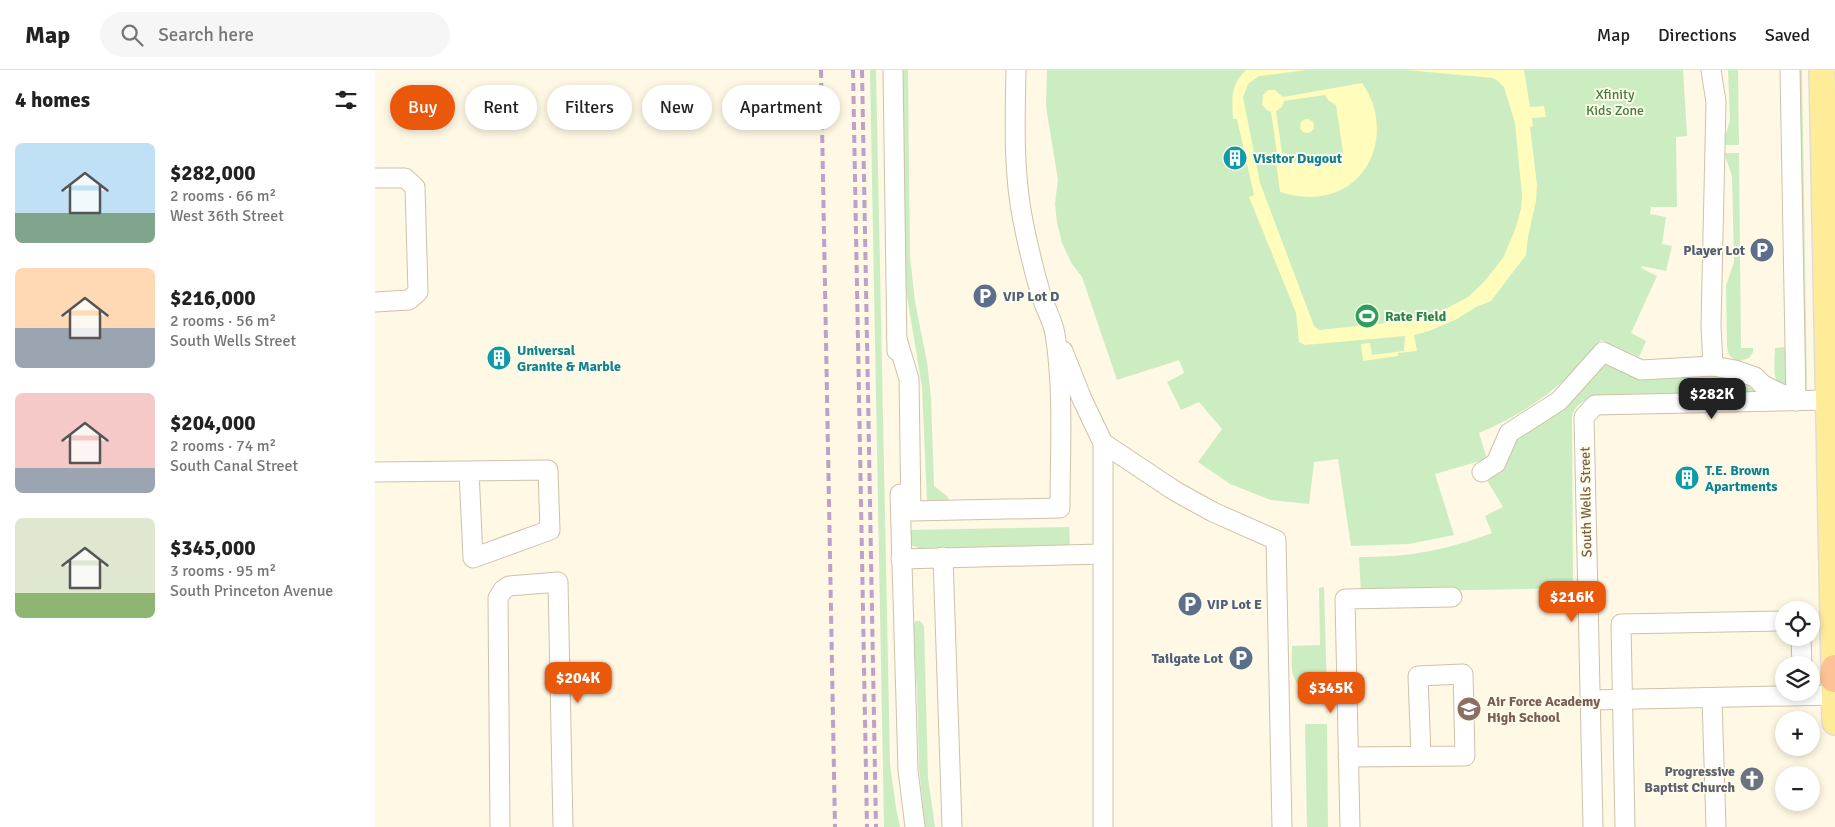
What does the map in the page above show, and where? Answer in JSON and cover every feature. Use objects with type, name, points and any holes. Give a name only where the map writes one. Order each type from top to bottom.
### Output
[{"type":"main road","points":[[1822,70],[1835,722]]},
{"type":"street","points":[[893,70],[901,559],[907,770],[915,827]]},
{"type":"street","points":[[1016,70],[1017,185],[1023,221],[1042,296],[1055,332],[1103,443],[1103,827]]},
{"type":"street","points":[[1711,70],[1716,102],[1711,325],[1713,366]]},
{"type":"street","points":[[1790,70],[1796,401]]},
{"type":"street","points":[[375,178],[405,178],[415,187],[418,292],[409,300],[375,302]]},
{"type":"street","points":[[897,339],[909,379],[911,511],[1059,508],[1059,369],[1055,332]]},
{"type":"street","points":[[1482,472],[1496,463],[1509,433],[1559,401],[1603,352],[1641,370],[1713,366],[1735,370],[1755,377],[1763,385],[1796,401],[1828,400]]},
{"type":"street","name":"South Wells Street","points":[[1593,827],[1584,417],[1595,405],[1796,401]]},
{"type":"street","points":[[1103,443],[1175,491],[1213,512],[1276,540],[1282,827]]},
{"type":"street","points":[[375,472],[548,470],[550,530],[473,558],[469,471]]},
{"type":"street","points":[[901,559],[1102,554]]},
{"type":"street","points":[[943,557],[952,827]]},
{"type":"street","points":[[500,827],[498,598],[503,590],[509,586],[558,582],[563,827]]},
{"type":"street","points":[[1349,827],[1345,599],[1452,597]]},
{"type":"street","points":[[1625,827],[1621,624],[1775,621]]},
{"type":"street","points":[[1348,757],[1465,756],[1463,674],[1419,676],[1421,756]]},
{"type":"street","points":[[1820,687],[1835,681]]},
{"type":"street","points":[[1590,700],[1775,695]]},
{"type":"street","points":[[1712,698],[1716,827]]},
{"type":"green space","points":[[870,70],[876,70],[890,764],[900,827],[884,827]]},
{"type":"green space","points":[[899,70],[908,70],[910,257],[915,302],[927,362],[931,398],[934,486],[947,496],[949,500],[946,504],[927,501],[922,387],[905,284]]},
{"type":"green space","name":"Rate Field","points":[[1047,70],[1683,70],[1687,136],[1676,137],[1677,207],[1651,207],[1650,214],[1666,217],[1662,244],[1672,246],[1666,271],[1642,266],[1641,268],[1657,276],[1631,333],[1646,341],[1639,357],[1601,340],[1575,370],[1546,395],[1515,416],[1479,433],[1487,459],[1435,474],[1454,535],[1409,544],[1351,546],[1338,459],[1314,462],[1309,504],[1271,500],[1230,484],[1198,462],[1222,429],[1199,402],[1181,410],[1167,382],[1184,373],[1179,360],[1117,380],[1082,277],[1072,264],[1062,243],[1057,223],[1055,203],[1058,180],[1046,107]]},
{"type":"green space","points":[[1728,70],[1738,70],[1739,145],[1723,145],[1730,120]]},
{"type":"green space","points":[[1780,70],[1784,70],[1787,386],[1783,388],[1779,385],[1775,376],[1774,364],[1775,348],[1785,347]]},
{"type":"green space","points":[[1796,70],[1802,70],[1807,393],[1804,391]]},
{"type":"green space","points":[[1724,153],[1739,153],[1741,348],[1753,348],[1753,352],[1749,358],[1739,361],[1730,356],[1727,348],[1726,286],[1734,262],[1732,176]]},
{"type":"green space","points":[[1607,357],[1636,377],[1728,376],[1753,389],[1754,393],[1591,398],[1576,407],[1572,417],[1573,588],[1361,592],[1359,557],[1394,556],[1426,552],[1442,549],[1492,533],[1485,516],[1503,507],[1485,477],[1510,444]]},
{"type":"green space","points":[[1069,527],[1070,545],[918,548],[909,544],[908,530]]},
{"type":"green space","points":[[1324,587],[1327,695],[1305,695],[1305,688],[1293,676],[1292,646],[1320,645],[1319,588]]},
{"type":"green space","points":[[916,621],[920,621],[924,626],[928,778],[935,827],[925,827],[919,767],[913,627]]},
{"type":"green space","points":[[1305,724],[1327,724],[1328,827],[1307,827]]},
{"type":"sand","points":[[1246,70],[1307,70],[1259,76],[1248,84],[1243,97],[1260,183],[1314,326],[1319,330],[1415,320],[1432,316],[1468,297],[1483,283],[1503,258],[1515,230],[1521,209],[1522,195],[1515,123],[1504,87],[1493,78],[1406,70],[1524,70],[1530,107],[1544,106],[1546,117],[1532,118],[1533,126],[1530,127],[1537,185],[1536,201],[1526,255],[1491,301],[1476,307],[1457,319],[1414,335],[1417,351],[1398,353],[1398,356],[1363,361],[1361,344],[1370,343],[1372,355],[1404,351],[1405,336],[1305,345],[1299,342],[1296,313],[1249,197],[1254,195],[1237,119],[1233,119],[1233,93],[1237,81]]},
{"type":"sand","points":[[1362,83],[1371,98],[1376,114],[1377,131],[1369,163],[1359,176],[1346,187],[1330,194],[1311,197],[1280,192],[1271,112],[1262,105],[1263,95],[1268,90],[1275,90],[1283,97]],"holes":[[[1325,95],[1329,101],[1336,105],[1343,152],[1338,155],[1293,161],[1287,154],[1282,153],[1276,111],[1282,107],[1284,101]]]},
{"type":"sand","points":[[1307,119],[1312,121],[1314,126],[1312,131],[1307,133],[1302,131],[1300,126],[1302,121]]},
{"type":"railway","points":[[821,70],[835,827]]},
{"type":"railway","points":[[853,70],[867,827]]},
{"type":"railway","points":[[862,70],[876,827]]},
{"type":"place","name":"Visitor Dugout","points":[[1235,158]]},
{"type":"place","name":"Player Lot","points":[[1762,250]]},
{"type":"place","name":"VIP Lot D","points":[[985,296]]},
{"type":"place","name":"Rate Field","points":[[1367,316]]},
{"type":"place","name":"Universal Granite & Marble","points":[[499,358]]},
{"type":"place","name":"T.E. Brown Apartments","points":[[1687,478]]},
{"type":"place","name":"VIP Lot E","points":[[1190,604]]},
{"type":"place","name":"Tailgate Lot","points":[[1241,658]]},
{"type":"place","name":"Air Force Academy High School","points":[[1469,709]]},
{"type":"place","name":"Progressive Baptist Church","points":[[1752,779]]},
{"type":"park label","name":"Xfinity Kids Zone","points":[[1615,102]]}]
